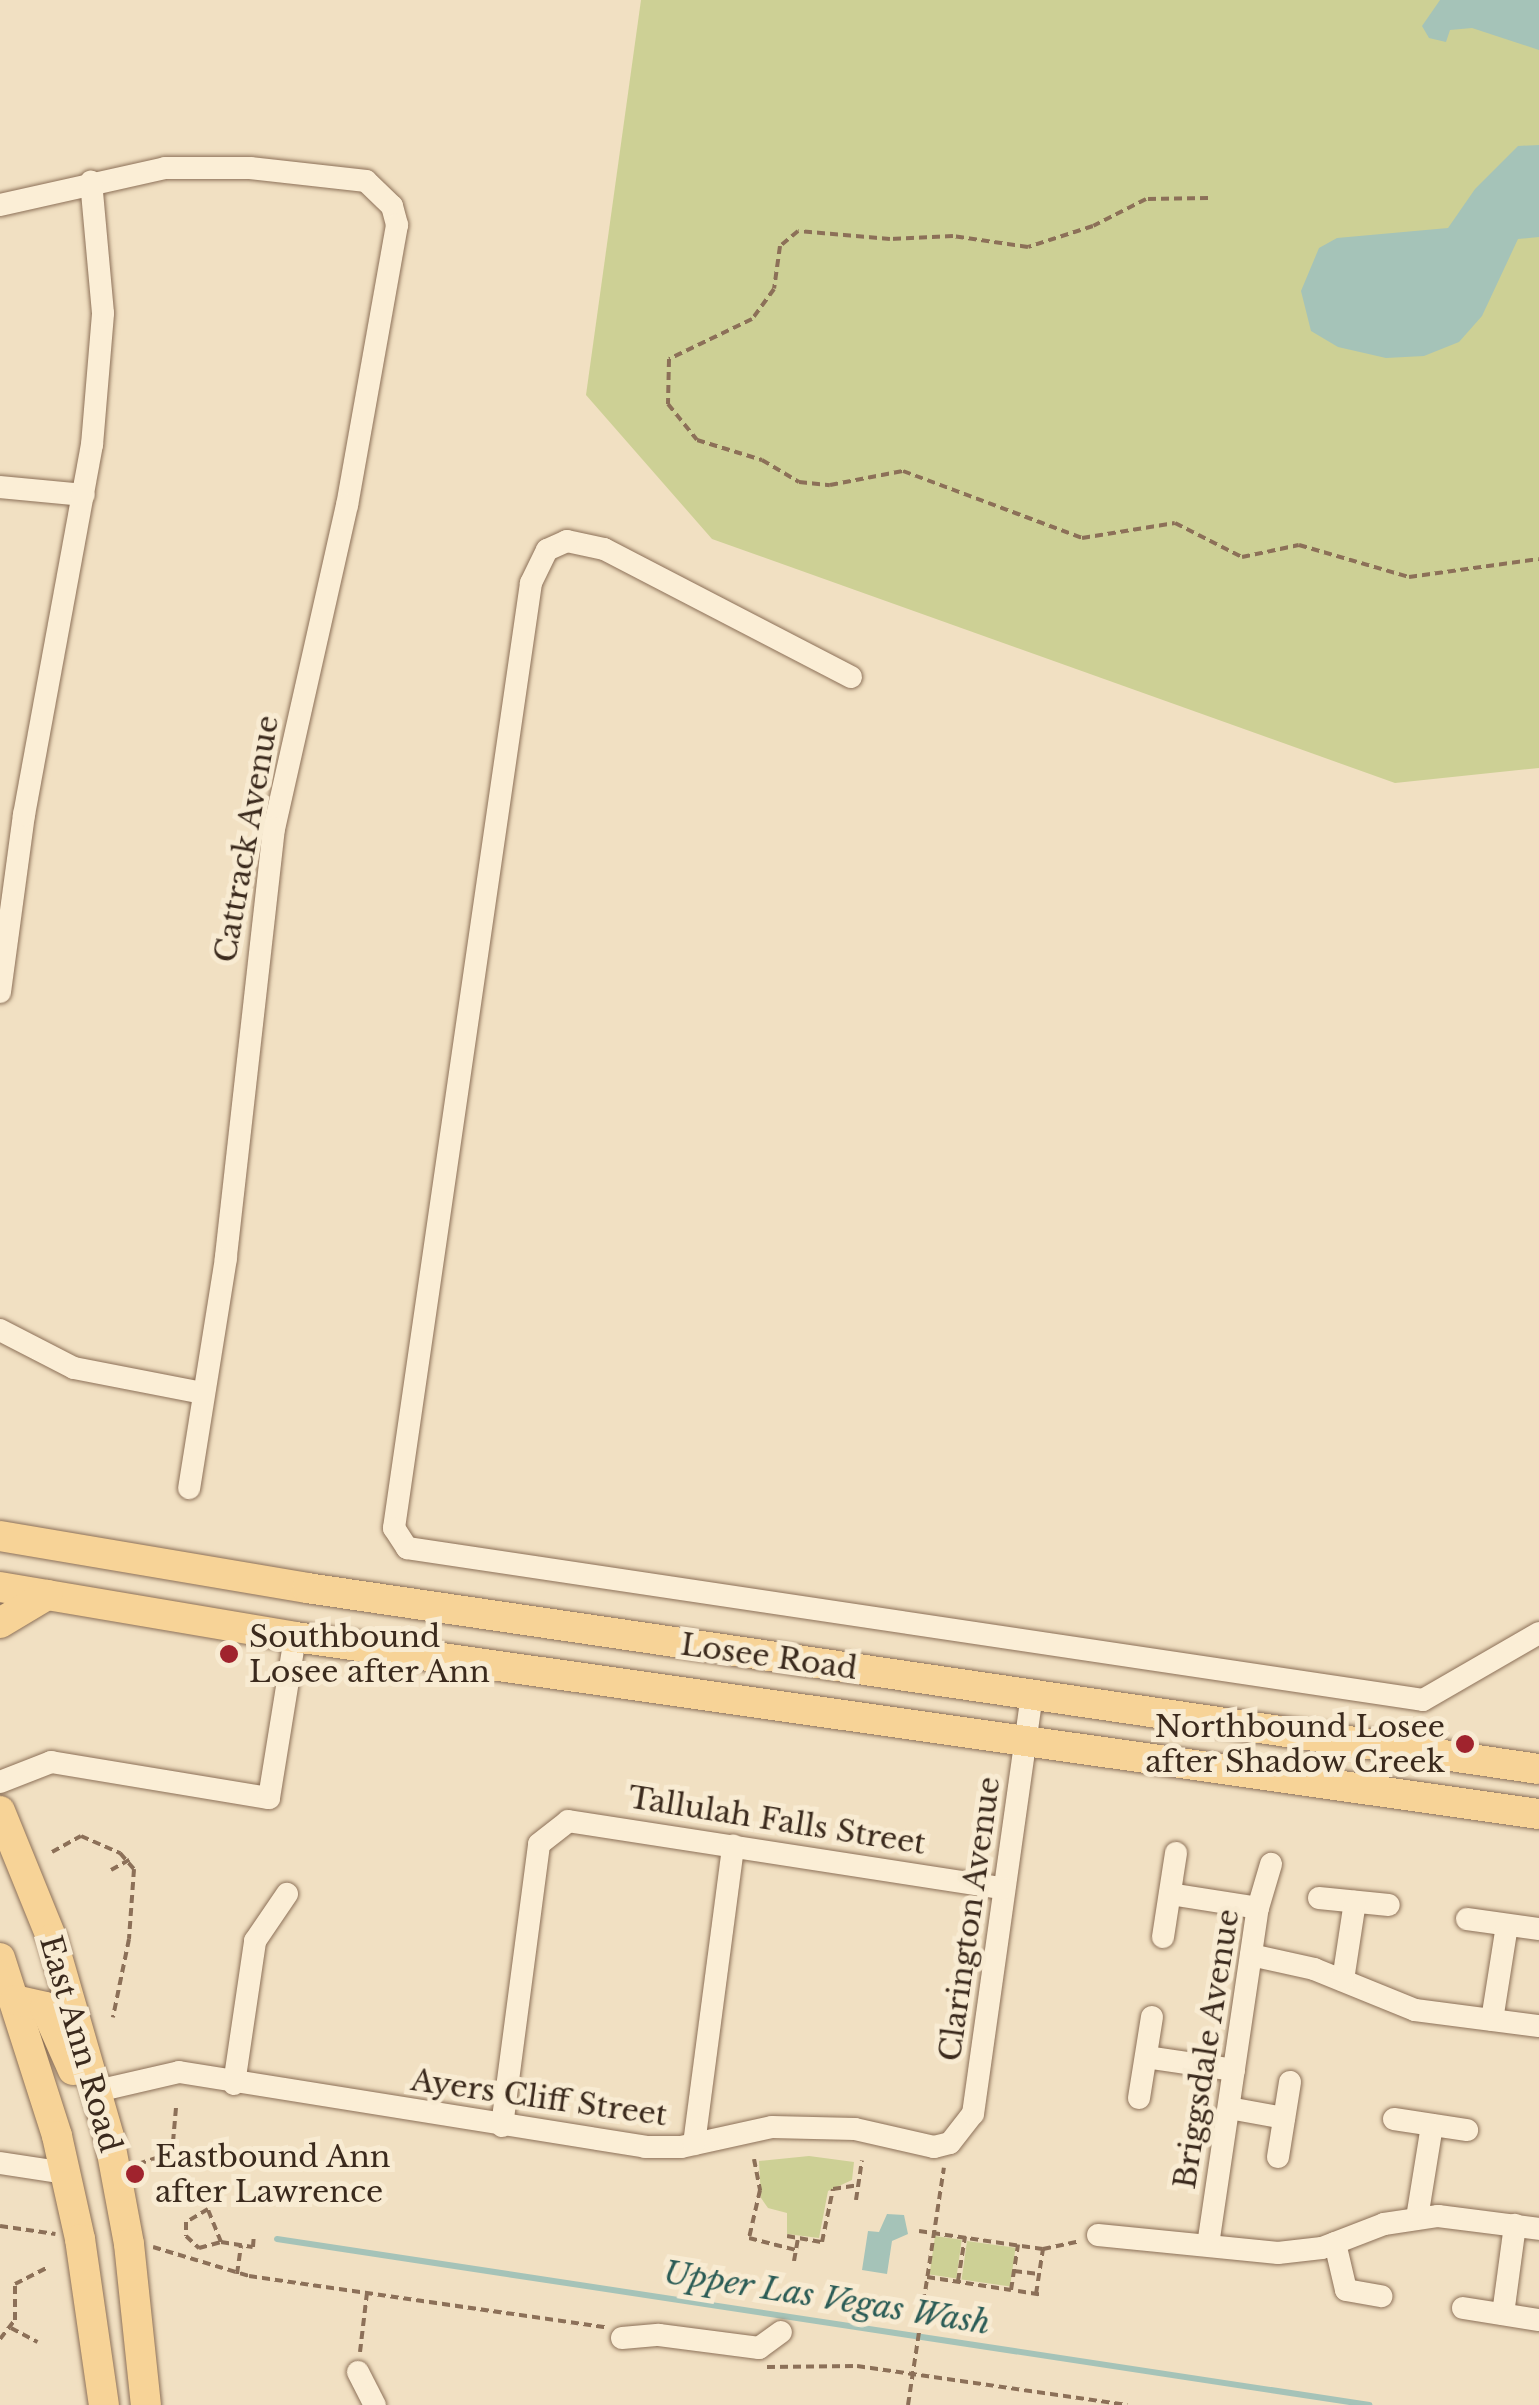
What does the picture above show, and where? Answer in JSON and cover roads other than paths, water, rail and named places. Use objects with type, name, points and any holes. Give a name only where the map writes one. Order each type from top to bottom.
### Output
[{"type":"main road","name":"Losee Road","points":[[0,1536],[1032,1696],[1539,1769]]},
{"type":"main road","name":"Losee Road","points":[[0,1587],[295,1637],[1539,1814]]},
{"type":"main road","points":[[0,1623],[46,1595]]},
{"type":"main road","name":"East Ann Road","points":[[0,1810],[52,1939],[97,2091],[130,2244],[146,2405]]},
{"type":"main road","name":"East Ann Road","points":[[0,1958],[8,2001],[66,2173],[80,2239],[104,2405]]},
{"type":"main road","points":[[8,2001],[46,2007],[56,2026],[130,2244]]},
{"type":"street","name":"Cattrack Avenue","points":[[91,182],[166,168],[250,168],[366,182],[392,206],[397,225],[368,403],[274,828],[237,1171],[189,1488]]},
{"type":"street","points":[[0,205],[91,182],[102,313],[84,495],[24,816],[0,992]]},
{"type":"street","points":[[0,487],[84,495]]},
{"type":"street","points":[[851,678],[604,549],[567,540],[547,550],[530,583],[394,1528],[408,1548],[1423,1700],[1539,1632]]},
{"type":"street","points":[[0,1330],[74,1368],[203,1393]]},
{"type":"street","points":[[0,1782],[51,1762],[269,1798],[295,1637]]},
{"type":"street","name":"Clarington Avenue","points":[[950,2143],[973,2114],[1032,1696]]},
{"type":"street","name":"Tallulah Falls Street","points":[[502,2126],[536,1862],[546,1834],[585,1820],[1002,1888]]},
{"type":"street","points":[[694,2144],[734,1846]]},
{"type":"street","points":[[1163,1937],[1176,1853]]},
{"type":"street","name":"Briggsdale Avenue","points":[[1208,2246],[1258,1908],[1272,1864]]},
{"type":"street","points":[[234,2084],[255,1940],[287,1894]]},
{"type":"street","points":[[1170,1894],[1258,1908]]},
{"type":"street","points":[[1319,1898],[1388,1905]]},
{"type":"street","points":[[1342,1980],[1355,1902]]},
{"type":"street","points":[[1467,1919],[1539,1930]]},
{"type":"street","points":[[1492,2020],[1507,1925]]},
{"type":"street","points":[[1251,1955],[1342,1980],[1415,2010],[1539,2026]]},
{"type":"street","points":[[1139,2098],[1152,2017]]},
{"type":"street","points":[[1146,2057],[1234,2070]]},
{"type":"street","name":"Ayers Cliff Street","points":[[97,2091],[178,2072],[645,2147],[694,2144],[772,2127],[854,2129],[934,2146],[950,2143]]},
{"type":"street","points":[[1278,2158],[1290,2082]]},
{"type":"street","points":[[1229,2108],[1284,2118]]},
{"type":"street","points":[[1394,2120],[1468,2130]]},
{"type":"street","points":[[1418,2218],[1432,2125]]},
{"type":"street","points":[[0,2163],[66,2173]]},
{"type":"street","points":[[1098,2235],[1278,2253],[1335,2243],[1418,2218],[1539,2228]]},
{"type":"street","points":[[1503,2314],[1515,2225]]},
{"type":"street","points":[[1335,2243],[1346,2290],[1380,2296]]},
{"type":"street","points":[[1463,2308],[1539,2320]]},
{"type":"street","points":[[622,2338],[659,2335],[759,2348],[782,2332]]},
{"type":"street","points":[[358,2372],[375,2405]]},
{"type":"water","points":[[1440,0],[1539,0],[1539,50],[1472,28],[1450,30],[1446,42],[1429,38],[1422,26]]},
{"type":"water","points":[[1539,145],[1539,237],[1518,239],[1482,316],[1459,342],[1424,356],[1386,358],[1338,347],[1311,331],[1301,291],[1319,248],[1337,238],[1448,228],[1475,189],[1518,146]]},
{"type":"water","points":[[887,2214],[904,2215],[908,2234],[892,2241],[887,2274],[862,2270],[868,2231],[879,2232]]},
{"type":"waterway","name":"Upper Las Vegas Wash","points":[[277,2239],[1369,2405]]},
{"type":"place","name":"Southbound Losee after Ann","points":[[229,1654]]},
{"type":"place","name":"Northbound Losee after Shadow Creek","points":[[1465,1744]]},
{"type":"place","name":"Eastbound Ann after Lawrence","points":[[135,2174]]}]
